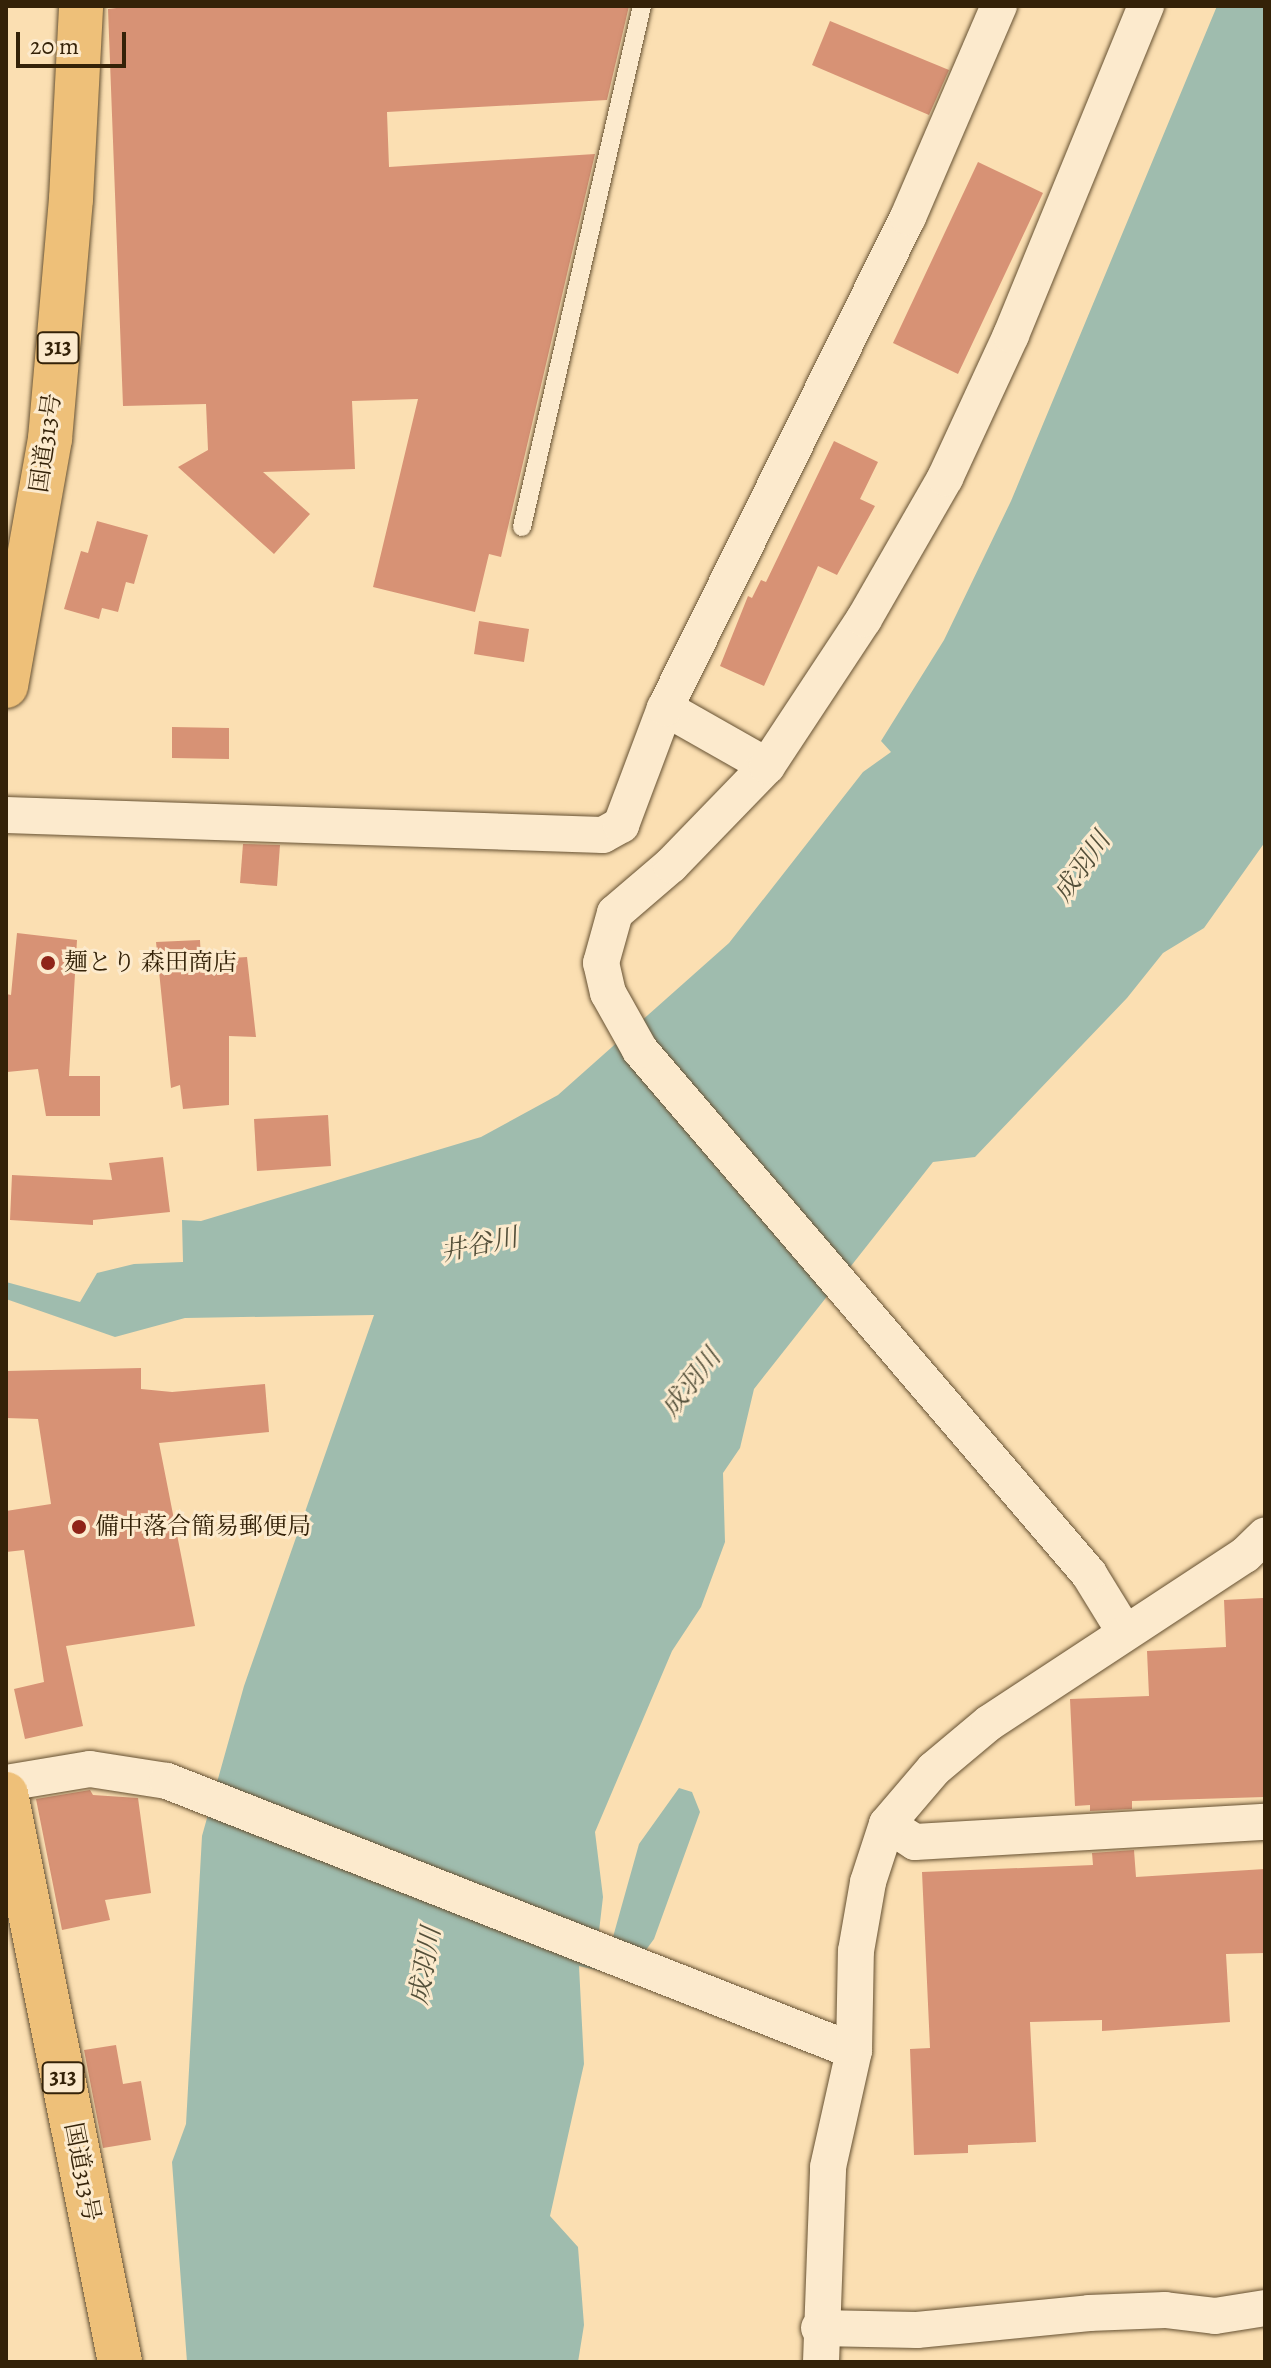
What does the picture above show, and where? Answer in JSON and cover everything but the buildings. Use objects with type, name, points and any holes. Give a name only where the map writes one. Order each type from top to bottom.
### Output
[{"type":"highway","name":"国道313号","points":[[6,686],[18,548],[50,439],[71,199],[81,6]]},
{"type":"highway","name":"国道313号","points":[[6,1794],[120,2362]]},
{"type":"street","points":[[6,815],[603,835],[621,825],[631,806],[665,708],[908,217],[999,6]]},
{"type":"street","points":[[1118,1621],[1089,1574],[640,1050],[608,993],[601,963],[615,913],[671,865],[767,766],[864,619],[945,478],[1011,335],[1146,6]]},
{"type":"street","points":[[665,708],[767,766]]},
{"type":"street","points":[[1265,1536],[1245,1555],[1118,1621],[934,1769],[887,1824],[868,1882],[839,2045],[828,2167],[820,2345],[917,2330],[1089,2313],[1165,2310],[1215,2316],[1265,2308]]},
{"type":"street","points":[[6,1783],[90,1769],[167,1781],[839,2045]]},
{"type":"street","points":[[887,1824],[915,1842],[1265,1822]]},
{"type":"lane","points":[[522,527],[642,6]]},
{"type":"water","points":[[1217,6],[1265,6],[1265,842],[1204,928],[1163,953],[1127,998],[975,1157],[933,1162],[754,1389],[740,1448],[723,1473],[725,1542],[701,1607],[672,1651],[595,1832],[603,1897],[596,1957],[606,1962],[639,1844],[679,1788],[692,1792],[700,1812],[654,1939],[626,1977],[579,1966],[584,2064],[550,2216],[578,2247],[584,2325],[578,2362],[187,2362],[172,2162],[186,2124],[202,1836],[244,1686],[374,1315],[185,1318],[115,1337],[6,1299],[6,1282],[80,1302],[97,1273],[134,1264],[183,1262],[182,1220],[201,1221],[481,1137],[558,1095],[729,943],[863,772],[891,752],[881,741],[944,640],[1011,501]]},
{"type":"place","name":"麺とり 森田商店","points":[[48,963]]},
{"type":"place","name":"備中落合簡易郵便局","points":[[79,1527]]},
{"type":"water label","name":"成羽川","points":[[1082,867]]},
{"type":"water label","name":"井谷川","points":[[479,1245]]},
{"type":"water label","name":"成羽川","points":[[691,1383]]},
{"type":"water label","name":"成羽川","points":[[425,1966]]}]
